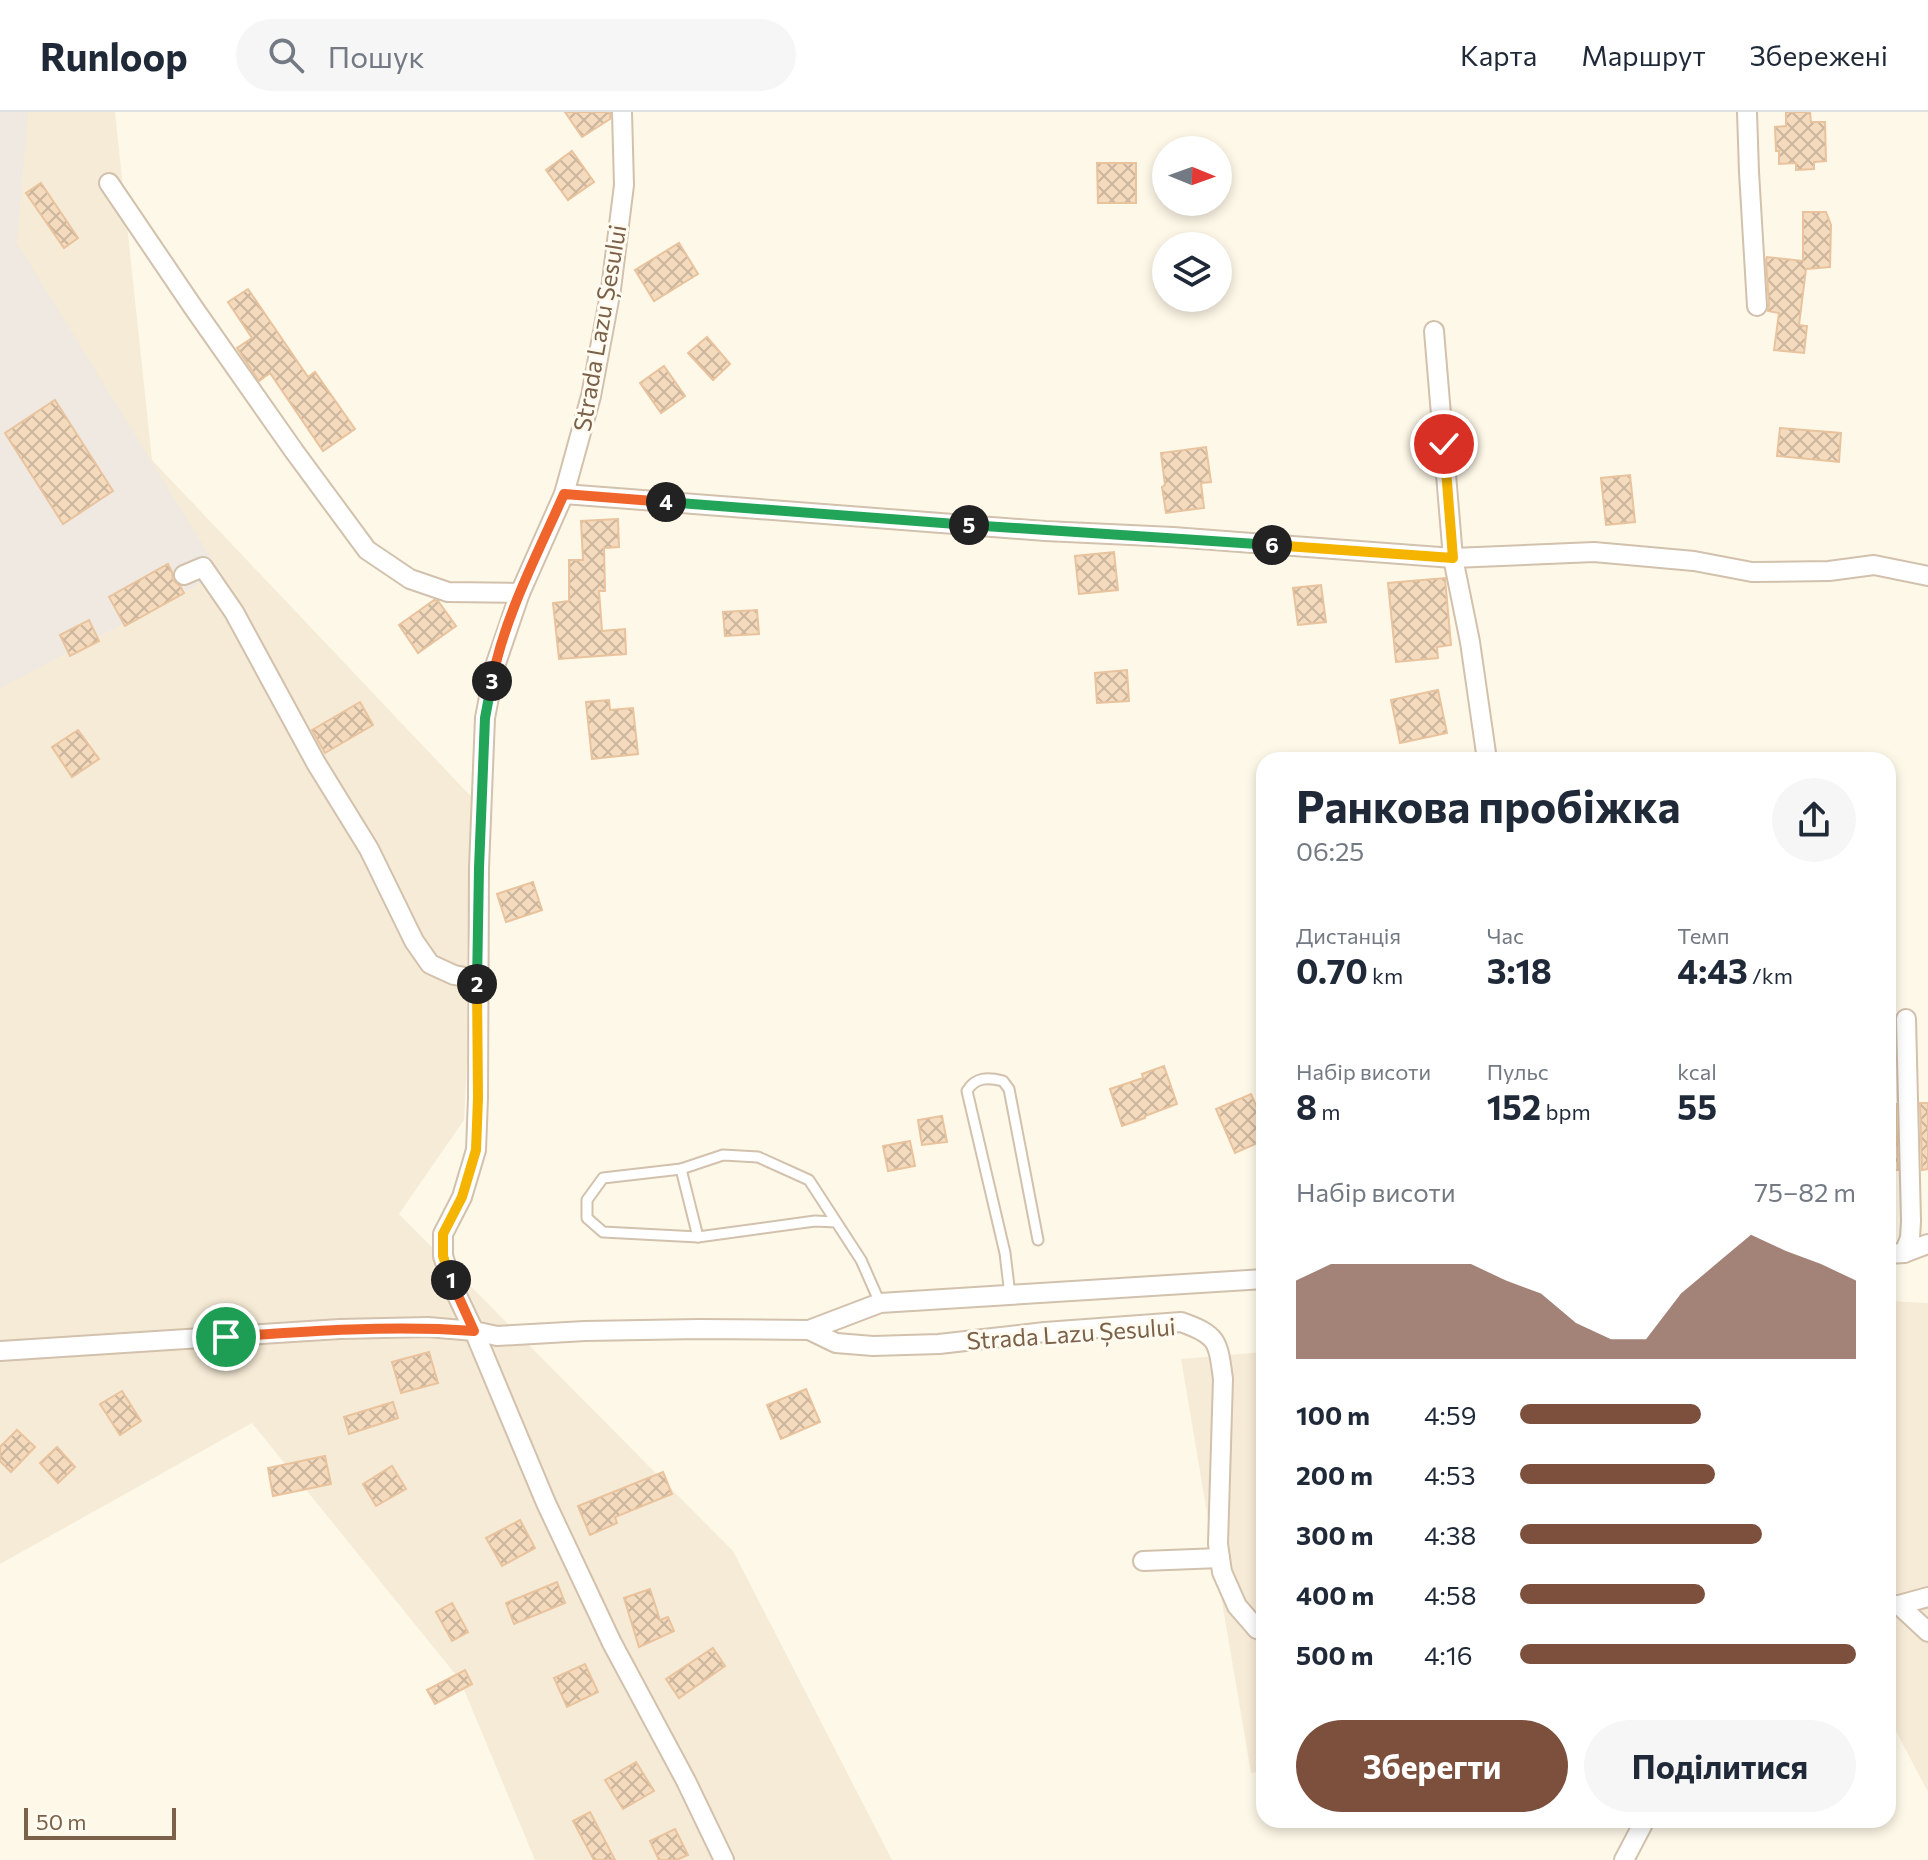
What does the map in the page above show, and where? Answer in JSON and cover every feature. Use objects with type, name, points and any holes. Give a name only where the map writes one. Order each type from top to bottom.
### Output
[{"type":"street","name":"Strada Lazu Șesului","points":[[622,112],[624,185],[611,289],[591,396],[564,494],[520,593],[495,666],[485,718],[479,868],[476,1150],[462,1197],[443,1234],[443,1256],[454,1289],[546,1503],[612,1643],[686,1781],[724,1860]]},
{"type":"street","points":[[1747,112],[1757,306]]},
{"type":"street","points":[[109,183],[209,331],[367,550],[410,579],[448,592],[520,593]]},
{"type":"street","points":[[1434,331],[1453,558],[1486,752]]},
{"type":"street","points":[[564,494],[1453,558],[1594,552],[1694,561],[1752,572],[1829,571],[1874,565],[1928,576]]},
{"type":"street","points":[[184,575],[203,567],[234,612],[316,763],[369,849],[422,953],[430,964],[454,975],[477,979]]},
{"type":"street","points":[[1896,1253],[1910,1238],[1911,1221],[1906,1019]]},
{"type":"street","points":[[1896,1253],[1928,1244]]},
{"type":"street","name":"Strada Lazu Șesului","points":[[0,1351],[340,1329],[428,1327],[497,1336],[585,1331],[809,1330],[880,1303],[1256,1280]]},
{"type":"street","name":"Strada Lazu Șesului","points":[[809,1330],[836,1343],[873,1346],[939,1344],[1181,1322],[1199,1329],[1215,1340],[1223,1379],[1218,1544],[1222,1572],[1237,1606],[1256,1628]]},
{"type":"street","points":[[1143,1561],[1220,1558]]},
{"type":"street","points":[[1896,1604],[1928,1597]]},
{"type":"street","points":[[1896,1607],[1928,1632]]},
{"type":"street","points":[[1624,1860],[1641,1828]]},
{"type":"lane","points":[[1010,1295],[1005,1253],[967,1091],[979,1079],[1003,1081],[1009,1089],[1038,1240]]},
{"type":"lane","points":[[836,1222],[815,1221],[698,1237],[603,1232],[587,1218],[587,1200],[603,1178],[681,1169],[723,1155],[758,1157],[809,1180],[861,1260],[880,1303]]},
{"type":"lane","points":[[681,1169],[698,1237]]},
{"type":"shaded area","points":[[0,112],[115,112],[152,460],[481,807],[464,1120],[399,1214],[733,1551],[892,1860],[535,1860],[460,1680],[252,1423],[0,1564]]},
{"type":"shaded area","points":[[0,112],[28,112],[17,243],[220,573],[0,688]]},
{"type":"shaded area","points":[[1896,1301],[1928,1303],[1928,1792],[1896,1731]]},
{"type":"shaded area","points":[[1256,1353],[1256,1772],[1251,1773],[1181,1359]]},
{"type":"building","points":[[565,112],[610,112],[610,119],[582,137]]},
{"type":"building","points":[[1786,112],[1810,112],[1811,122],[1825,122],[1826,161],[1814,162],[1814,169],[1796,170],[1796,163],[1779,164],[1775,127],[1786,126]]},
{"type":"building","points":[[572,151],[594,182],[568,200],[546,170]]},
{"type":"building","points":[[1097,163],[1136,163],[1136,203],[1098,203]]},
{"type":"building","points":[[41,183],[78,238],[64,248],[26,193]]},
{"type":"building","points":[[1803,212],[1826,212],[1831,225],[1830,267],[1806,269],[1799,325],[1807,326],[1804,353],[1774,350],[1779,313],[1768,311],[1766,260],[1767,257],[1803,261]]},
{"type":"building","points":[[679,243],[698,274],[654,301],[635,270]]},
{"type":"building","points":[[248,289],[308,377],[315,372],[355,429],[323,451],[270,373],[259,381],[237,348],[252,338],[228,302]]},
{"type":"building","points":[[707,337],[730,364],[713,380],[688,353]]},
{"type":"building","points":[[664,366],[685,396],[661,413],[640,383]]},
{"type":"building","points":[[55,400],[113,491],[63,524],[5,433]]},
{"type":"building","points":[[1780,428],[1841,433],[1839,462],[1777,456]]},
{"type":"building","points":[[1206,447],[1211,482],[1201,483],[1204,508],[1166,513],[1161,453]]},
{"type":"building","points":[[1630,475],[1635,522],[1606,525],[1601,478]]},
{"type":"building","points":[[618,519],[619,547],[604,548],[605,591],[599,591],[602,631],[625,629],[626,654],[559,659],[553,603],[569,601],[569,560],[583,560],[581,521]]},
{"type":"building","points":[[1114,552],[1118,590],[1079,594],[1075,556]]},
{"type":"building","points":[[168,564],[173,580],[184,593],[125,626],[109,597]]},
{"type":"building","points":[[1445,578],[1451,645],[1437,647],[1438,658],[1396,662],[1388,583]]},
{"type":"building","points":[[1321,585],[1326,622],[1298,625],[1293,588]]},
{"type":"building","points":[[434,600],[438,601],[456,626],[418,653],[399,625]]},
{"type":"building","points":[[757,610],[759,634],[725,636],[723,612]]},
{"type":"building","points":[[89,620],[99,641],[70,656],[60,635]]},
{"type":"building","points":[[1127,670],[1129,701],[1097,703],[1095,673]]},
{"type":"building","points":[[1438,690],[1447,733],[1400,743],[1391,700]]},
{"type":"building","points":[[609,700],[610,710],[633,708],[638,754],[592,759],[586,702]]},
{"type":"building","points":[[360,702],[373,725],[325,753],[312,730]]},
{"type":"building","points":[[78,730],[99,759],[72,777],[52,747]]},
{"type":"building","points":[[533,882],[542,910],[506,922],[497,894]]},
{"type":"building","points":[[1164,1066],[1177,1104],[1122,1126],[1110,1089],[1143,1078],[1142,1074]]},
{"type":"building","points":[[1251,1094],[1256,1106],[1256,1144],[1235,1153],[1216,1109]]},
{"type":"building","points":[[1920,1103],[1928,1103],[1928,1169],[1922,1170]]},
{"type":"building","points":[[1896,1104],[1898,1170],[1896,1170]]},
{"type":"building","points":[[942,1116],[947,1142],[922,1145],[918,1120]]},
{"type":"building","points":[[910,1141],[915,1166],[888,1171],[883,1146]]},
{"type":"building","points":[[429,1352],[438,1383],[401,1393],[392,1362]]},
{"type":"building","points":[[806,1389],[820,1422],[781,1439],[767,1405]]},
{"type":"building","points":[[122,1391],[141,1421],[120,1435],[100,1404]]},
{"type":"building","points":[[393,1402],[398,1418],[349,1434],[344,1417]]},
{"type":"building","points":[[17,1430],[35,1447],[11,1472],[0,1461],[0,1447]]},
{"type":"building","points":[[57,1447],[75,1467],[58,1483],[40,1463]]},
{"type":"building","points":[[325,1456],[331,1484],[273,1496],[268,1468]]},
{"type":"building","points":[[392,1466],[406,1489],[376,1506],[363,1484]]},
{"type":"building","points":[[663,1472],[672,1494],[615,1517],[617,1523],[590,1535],[578,1506]]},
{"type":"building","points":[[520,1520],[535,1548],[502,1566],[486,1538]]},
{"type":"building","points":[[557,1582],[565,1603],[514,1624],[506,1603]]},
{"type":"building","points":[[650,1589],[660,1620],[668,1617],[674,1631],[639,1647],[624,1598]]},
{"type":"building","points":[[452,1603],[468,1632],[452,1641],[436,1612]]},
{"type":"building","points":[[713,1648],[725,1666],[679,1698],[666,1679]]},
{"type":"building","points":[[585,1664],[598,1692],[567,1707],[554,1678]]},
{"type":"building","points":[[465,1670],[472,1684],[435,1704],[427,1690]]},
{"type":"building","points":[[636,1762],[654,1791],[623,1809],[605,1780]]},
{"type":"building","points":[[590,1812],[615,1860],[594,1860],[573,1821]]},
{"type":"building","points":[[675,1829],[688,1855],[676,1860],[659,1860],[650,1841]]},
{"type":"route","points":[[226,1337],[340,1329],[428,1327],[474,1331],[454,1289],[443,1256],[443,1234],[462,1197],[476,1150],[479,868],[485,718],[495,666],[520,593],[564,494],[1453,558],[1444,444]]}]
